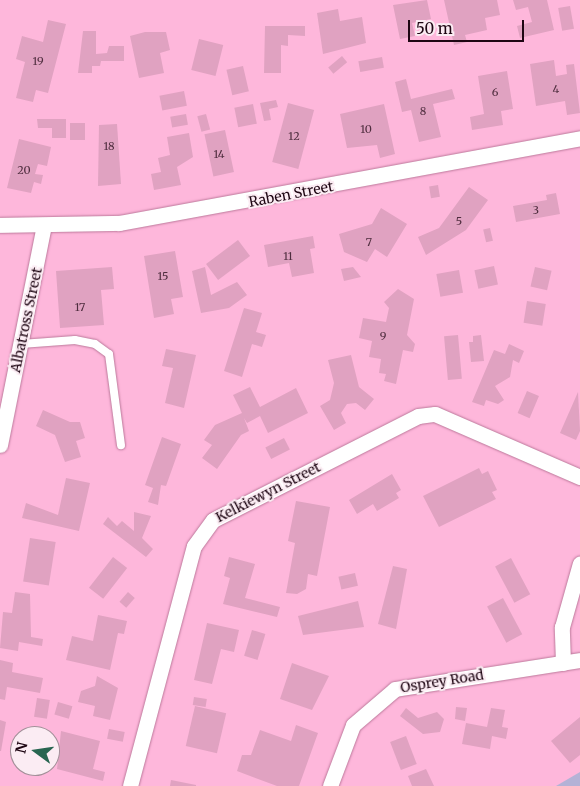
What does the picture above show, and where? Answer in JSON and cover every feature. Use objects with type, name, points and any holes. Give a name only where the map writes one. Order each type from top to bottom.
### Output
[{"type":"street","name":"Raben Street","points":[[0,225],[119,223],[226,206],[580,138]]},
{"type":"street","name":"Albatross Street","points":[[0,444],[44,225]]},
{"type":"street","name":"Kelkiewyn Street","points":[[130,786],[194,546],[213,520],[418,416],[435,414],[580,477]]},
{"type":"street","points":[[562,663],[562,627],[580,563]]},
{"type":"street","name":"Osprey Road","points":[[330,786],[353,725],[394,689],[580,660]]},
{"type":"lane","points":[[21,344],[75,340],[95,344],[109,354],[121,445]]},
{"type":"shaded area","points":[[580,772],[580,786],[556,786]]},
{"type":"building","points":[[427,0],[431,19],[412,23],[415,36],[400,39],[393,5]]},
{"type":"building","points":[[444,0],[497,0],[500,15],[485,18],[487,30],[465,35],[467,42],[454,45]]},
{"type":"building","points":[[513,0],[547,0],[554,30],[520,38],[517,26],[532,22],[528,7],[516,10]]},
{"type":"building","points":[[570,6],[574,29],[562,31],[558,8]]},
{"type":"building","points":[[338,9],[340,21],[362,17],[366,43],[323,54],[317,13]]},
{"type":"building","points":[[48,20],[66,24],[48,93],[36,90],[33,102],[16,98],[25,62],[16,59],[22,36],[43,42]]},
{"type":"building","points":[[265,26],[305,26],[305,36],[288,35],[288,46],[281,45],[281,73],[264,73]]},
{"type":"building","points":[[83,31],[96,31],[96,54],[107,53],[109,46],[124,46],[124,61],[101,61],[100,66],[92,66],[92,73],[78,73]]},
{"type":"building","points":[[145,32],[166,32],[170,50],[160,53],[164,73],[139,78],[130,36]]},
{"type":"building","points":[[199,39],[223,45],[216,76],[191,70]]},
{"type":"building","points":[[342,56],[347,62],[333,74],[328,68]]},
{"type":"building","points":[[382,57],[384,68],[360,72],[358,61]]},
{"type":"building","points":[[554,60],[556,76],[567,74],[566,65],[574,64],[580,113],[567,115],[565,101],[536,106],[530,64]]},
{"type":"building","points":[[243,66],[249,91],[232,95],[226,70]]},
{"type":"building","points":[[507,71],[513,109],[501,111],[503,125],[472,130],[470,117],[484,114],[478,76]]},
{"type":"building","points":[[406,79],[411,99],[452,89],[455,99],[433,104],[441,137],[419,142],[411,110],[402,112],[395,82]]},
{"type":"building","points":[[184,91],[187,106],[162,110],[159,96]]},
{"type":"building","points":[[276,100],[278,107],[269,109],[271,120],[264,121],[260,103]]},
{"type":"building","points":[[288,103],[314,110],[298,169],[272,162]]},
{"type":"building","points":[[253,104],[257,124],[238,127],[234,108]]},
{"type":"building","points":[[384,104],[395,154],[380,158],[377,145],[347,148],[340,114]]},
{"type":"building","points":[[186,114],[188,125],[172,128],[170,117]]},
{"type":"building","points":[[206,114],[210,129],[201,132],[197,116]]},
{"type":"building","points":[[37,119],[66,119],[66,138],[52,138],[52,128],[38,128]]},
{"type":"building","points":[[70,123],[85,123],[85,140],[70,140]]},
{"type":"building","points":[[117,124],[121,184],[98,186],[99,125]]},
{"type":"building","points":[[225,130],[234,172],[213,176],[204,134]]},
{"type":"building","points":[[189,133],[193,157],[177,167],[181,185],[154,190],[151,174],[161,172],[158,158],[170,155],[167,137]]},
{"type":"building","points":[[19,139],[51,147],[47,166],[38,164],[35,174],[43,175],[41,184],[34,182],[31,193],[7,188]]},
{"type":"building","points":[[438,185],[440,197],[431,198],[429,186]]},
{"type":"building","points":[[469,187],[488,200],[466,230],[426,255],[418,237],[439,228]]},
{"type":"building","points":[[556,193],[560,214],[516,222],[513,206],[547,200],[546,195]]},
{"type":"building","points":[[381,208],[407,224],[387,257],[375,249],[367,262],[344,252],[339,234],[372,224]]},
{"type":"building","points":[[490,228],[493,241],[486,242],[483,230]]},
{"type":"building","points":[[313,236],[315,248],[310,249],[314,273],[292,277],[289,263],[268,267],[264,245]]},
{"type":"building","points":[[238,240],[250,256],[218,280],[206,264]]},
{"type":"building","points":[[175,251],[183,297],[171,299],[174,314],[154,318],[144,256]]},
{"type":"building","points":[[494,266],[498,285],[478,289],[474,270]]},
{"type":"building","points":[[112,267],[114,289],[101,290],[104,325],[60,328],[56,271]]},
{"type":"building","points":[[205,267],[211,295],[237,282],[247,295],[229,308],[201,313],[192,271]]},
{"type":"building","points":[[353,267],[361,277],[344,281],[341,269]]},
{"type":"building","points":[[535,267],[552,271],[547,290],[531,286]]},
{"type":"building","points":[[459,270],[463,293],[440,297],[436,274]]},
{"type":"building","points":[[398,289],[414,299],[407,335],[415,344],[413,352],[403,350],[396,384],[384,381],[386,374],[379,373],[381,359],[369,357],[372,341],[359,338],[363,318],[386,322],[389,308],[384,302]]},
{"type":"building","points":[[527,301],[546,304],[542,326],[524,323]]},
{"type":"building","points":[[244,308],[262,313],[256,332],[266,335],[262,347],[252,344],[242,377],[224,371]]},
{"type":"building","points":[[458,335],[462,379],[448,380],[444,336]]},
{"type":"building","points":[[481,335],[484,361],[471,362],[469,342],[473,342],[473,336]]},
{"type":"building","points":[[509,344],[524,351],[519,363],[513,360],[510,377],[495,386],[504,400],[498,404],[486,400],[484,406],[472,402],[494,350],[505,354]]},
{"type":"building","points":[[166,349],[196,355],[184,408],[165,403],[173,368],[162,366]]},
{"type":"building","points":[[351,355],[359,387],[374,399],[365,410],[356,403],[347,404],[341,413],[346,423],[334,430],[320,406],[330,400],[334,383],[328,360]]},
{"type":"building","points":[[250,387],[260,407],[296,388],[308,413],[268,433],[260,416],[247,423],[244,418],[249,431],[241,435],[217,469],[202,458],[212,445],[204,440],[215,425],[242,413],[233,395]]},
{"type":"building","points":[[527,391],[539,396],[530,418],[518,413]]},
{"type":"building","points":[[578,392],[580,431],[576,440],[560,433]]},
{"type":"building","points":[[43,410],[70,422],[80,422],[85,438],[76,441],[81,457],[65,462],[55,435],[36,426]]},
{"type":"building","points":[[162,437],[181,444],[166,486],[161,485],[158,505],[148,502],[153,488],[145,485]]},
{"type":"building","points":[[284,438],[290,450],[271,459],[265,448]]},
{"type":"building","points":[[479,468],[482,474],[488,471],[497,490],[492,492],[496,499],[439,527],[423,496]]},
{"type":"building","points":[[392,474],[401,490],[396,493],[399,498],[377,511],[373,504],[357,514],[349,500]]},
{"type":"building","points":[[66,478],[90,483],[79,531],[22,518],[26,503],[58,515]]},
{"type":"building","points":[[296,501],[330,507],[317,576],[308,574],[306,589],[297,594],[286,593],[295,543],[288,541]]},
{"type":"building","points":[[134,512],[151,516],[142,538],[153,549],[146,557],[103,524],[108,517],[117,526],[122,521],[134,531]]},
{"type":"building","points":[[30,538],[56,542],[49,586],[23,581]]},
{"type":"building","points":[[113,557],[127,568],[103,599],[89,588]]},
{"type":"building","points":[[229,557],[255,564],[245,598],[280,607],[277,617],[223,604],[230,578],[224,576]]},
{"type":"building","points":[[511,558],[530,594],[514,603],[495,566]]},
{"type":"building","points":[[393,566],[407,569],[396,629],[378,624]]},
{"type":"building","points":[[355,573],[358,586],[341,589],[338,577]]},
{"type":"building","points":[[15,592],[30,594],[31,637],[43,639],[42,646],[19,642],[18,651],[0,648],[3,612],[12,613]]},
{"type":"building","points":[[128,592],[135,598],[126,608],[119,602]]},
{"type":"building","points":[[503,598],[522,634],[506,643],[487,606]]},
{"type":"building","points":[[358,601],[364,627],[303,635],[298,616]]},
{"type":"building","points":[[98,615],[127,621],[124,634],[118,633],[110,670],[66,660],[72,636],[93,641]]},
{"type":"building","points":[[207,623],[239,630],[234,652],[221,649],[212,684],[194,680]]},
{"type":"building","points":[[252,630],[265,634],[257,660],[244,656]]},
{"type":"building","points":[[0,660],[13,663],[12,672],[43,678],[40,693],[7,687],[5,700],[0,699]]},
{"type":"building","points":[[292,663],[329,676],[312,710],[280,699]]},
{"type":"building","points":[[97,676],[118,688],[110,720],[93,716],[95,706],[78,702],[81,691],[95,686]]},
{"type":"building","points":[[194,697],[207,699],[206,707],[193,705]]},
{"type":"building","points":[[37,698],[50,700],[47,719],[34,717]]},
{"type":"building","points":[[58,702],[72,706],[69,719],[54,714]]},
{"type":"building","points":[[195,706],[226,713],[217,753],[186,746]]},
{"type":"building","points":[[456,707],[467,708],[465,721],[455,719]]},
{"type":"building","points":[[406,708],[418,718],[437,712],[444,719],[440,732],[423,734],[400,716]]},
{"type":"building","points":[[491,708],[505,710],[502,727],[508,728],[506,739],[492,736],[490,749],[462,744],[466,723],[487,727]]},
{"type":"building","points":[[580,717],[580,755],[570,763],[551,741]]},
{"type":"building","points":[[0,720],[6,722],[1,751],[0,751]]},
{"type":"building","points":[[296,725],[318,733],[299,786],[277,786],[237,771],[242,755],[251,755],[260,730],[291,741]]},
{"type":"building","points":[[109,729],[125,732],[123,742],[107,739]]},
{"type":"building","points":[[61,731],[100,741],[93,769],[105,772],[103,781],[60,770]]},
{"type":"building","points":[[406,736],[417,764],[401,770],[390,742]]},
{"type":"building","points":[[426,769],[434,786],[412,786],[408,776]]},
{"type":"building","points":[[171,780],[196,785],[196,786],[170,786]]}]
